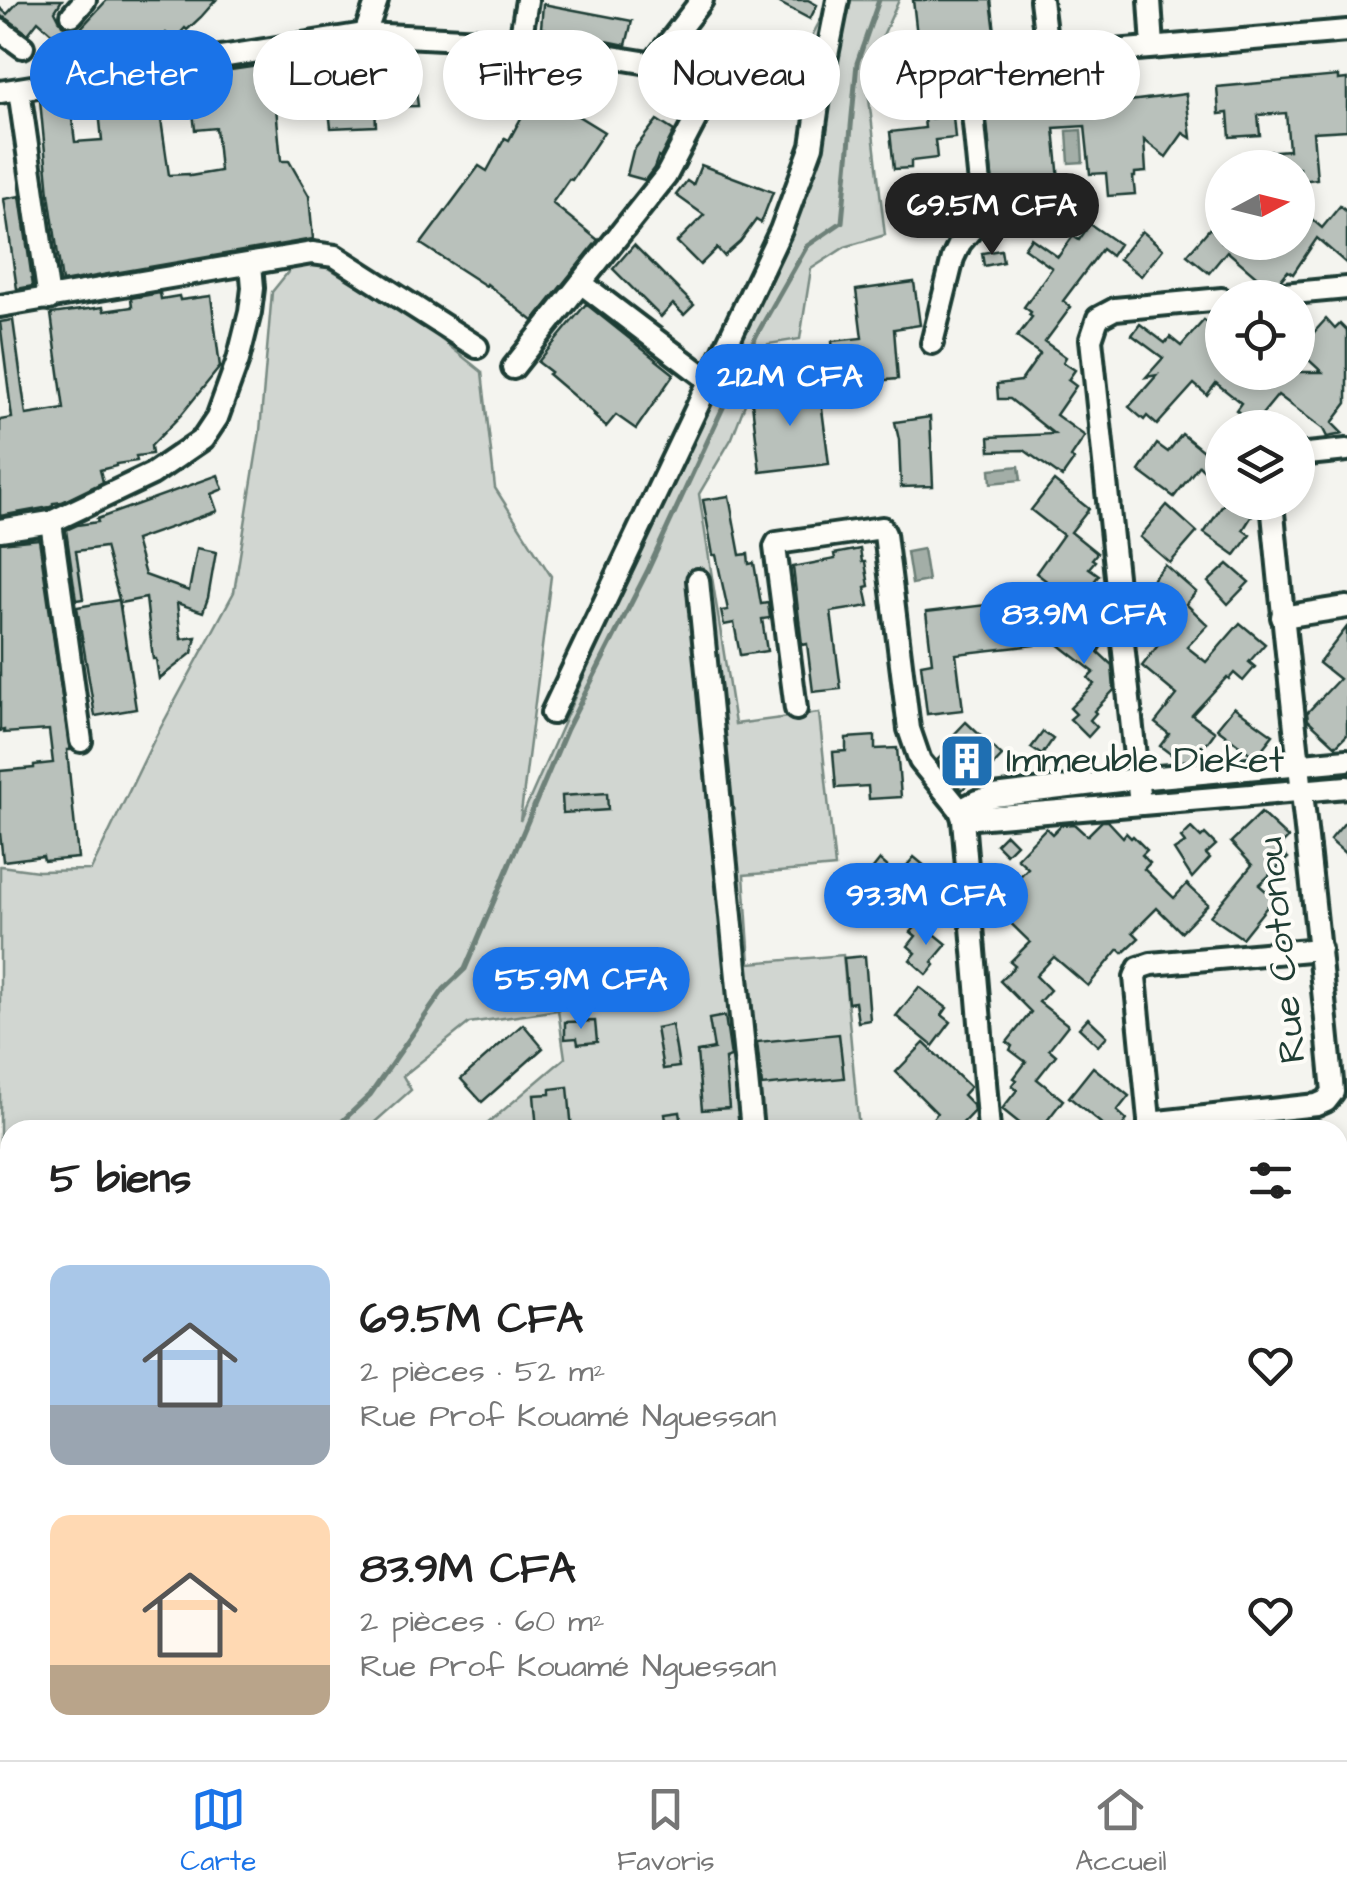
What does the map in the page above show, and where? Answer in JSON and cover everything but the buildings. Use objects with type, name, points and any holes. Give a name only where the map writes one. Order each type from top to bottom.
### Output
[{"type":"street","points":[[366,30],[377,0]]},
{"type":"street","points":[[522,30],[527,0]]},
{"type":"street","points":[[679,30],[702,0]]},
{"type":"street","points":[[832,30],[838,0]]},
{"type":"street","points":[[1041,0],[1045,30]]},
{"type":"street","points":[[1150,0],[1154,47]]},
{"type":"street","points":[[0,30],[23,48]]},
{"type":"street","points":[[1140,48],[1347,31]]},
{"type":"street","points":[[49,299],[9,91],[253,52]]},
{"type":"street","points":[[513,368],[666,176],[695,120]]},
{"type":"street","points":[[552,713],[781,230],[812,146],[816,120]]},
{"type":"street","points":[[932,343],[954,258],[960,243],[977,223],[982,205],[974,120]]},
{"type":"street","points":[[0,306],[312,253],[336,256],[476,347]]},
{"type":"street","points":[[0,530],[51,522],[152,474],[203,439],[216,418],[238,360],[250,312],[251,264]]},
{"type":"street","points":[[582,283],[710,381]]},
{"type":"street","points":[[1315,291],[1347,288]]},
{"type":"street","points":[[1140,804],[1091,338],[1098,318],[1115,309],[1205,301]]},
{"type":"street","points":[[1315,453],[1347,450]]},
{"type":"street","name":"Rue Cotonou","points":[[1198,1120],[1317,1105],[1332,1092],[1274,520]]},
{"type":"street","points":[[51,522],[81,741]]},
{"type":"street","points":[[796,709],[775,547],[777,543],[882,528],[910,729],[920,761],[962,815],[988,1120]]},
{"type":"street","points":[[698,580],[751,1120]]},
{"type":"street","points":[[1282,616],[1347,607]]},
{"type":"street","points":[[962,815],[977,801],[994,796],[1347,760]]},
{"type":"street","points":[[962,815],[1347,787]]},
{"type":"street","points":[[1149,1120],[1135,976],[1139,968],[1320,949]]},
{"type":"shaded area","points":[[831,0],[899,0],[885,30],[860,30],[860,120],[872,120],[885,235],[845,247],[811,269],[800,339],[768,344],[732,438],[699,494],[735,724],[819,713],[835,867],[744,875],[750,963],[843,955],[858,1120],[492,1120],[565,1058],[558,1010],[469,1023],[403,1076],[411,1090],[377,1120],[0,1120],[0,866],[38,871],[91,870],[154,740],[234,592],[260,431],[272,292],[293,266],[322,264],[423,325],[482,372],[495,488],[551,576],[520,821],[799,190],[805,120],[840,120],[840,30],[815,30]]},
{"type":"shaded area","points":[[1081,130],[1083,162],[1069,163],[1067,131]]},
{"type":"shaded area","points":[[1019,466],[1021,480],[991,483],[990,469]]},
{"type":"shaded area","points":[[923,549],[928,581],[912,584],[907,552]]},
{"type":"waterway","points":[[344,1120],[370,1095],[444,989],[465,969],[567,729],[647,572],[757,334],[807,246],[842,222],[857,63],[879,0]]},
{"type":"place","name":"Immeuble Dieket","points":[[967,761]]}]
